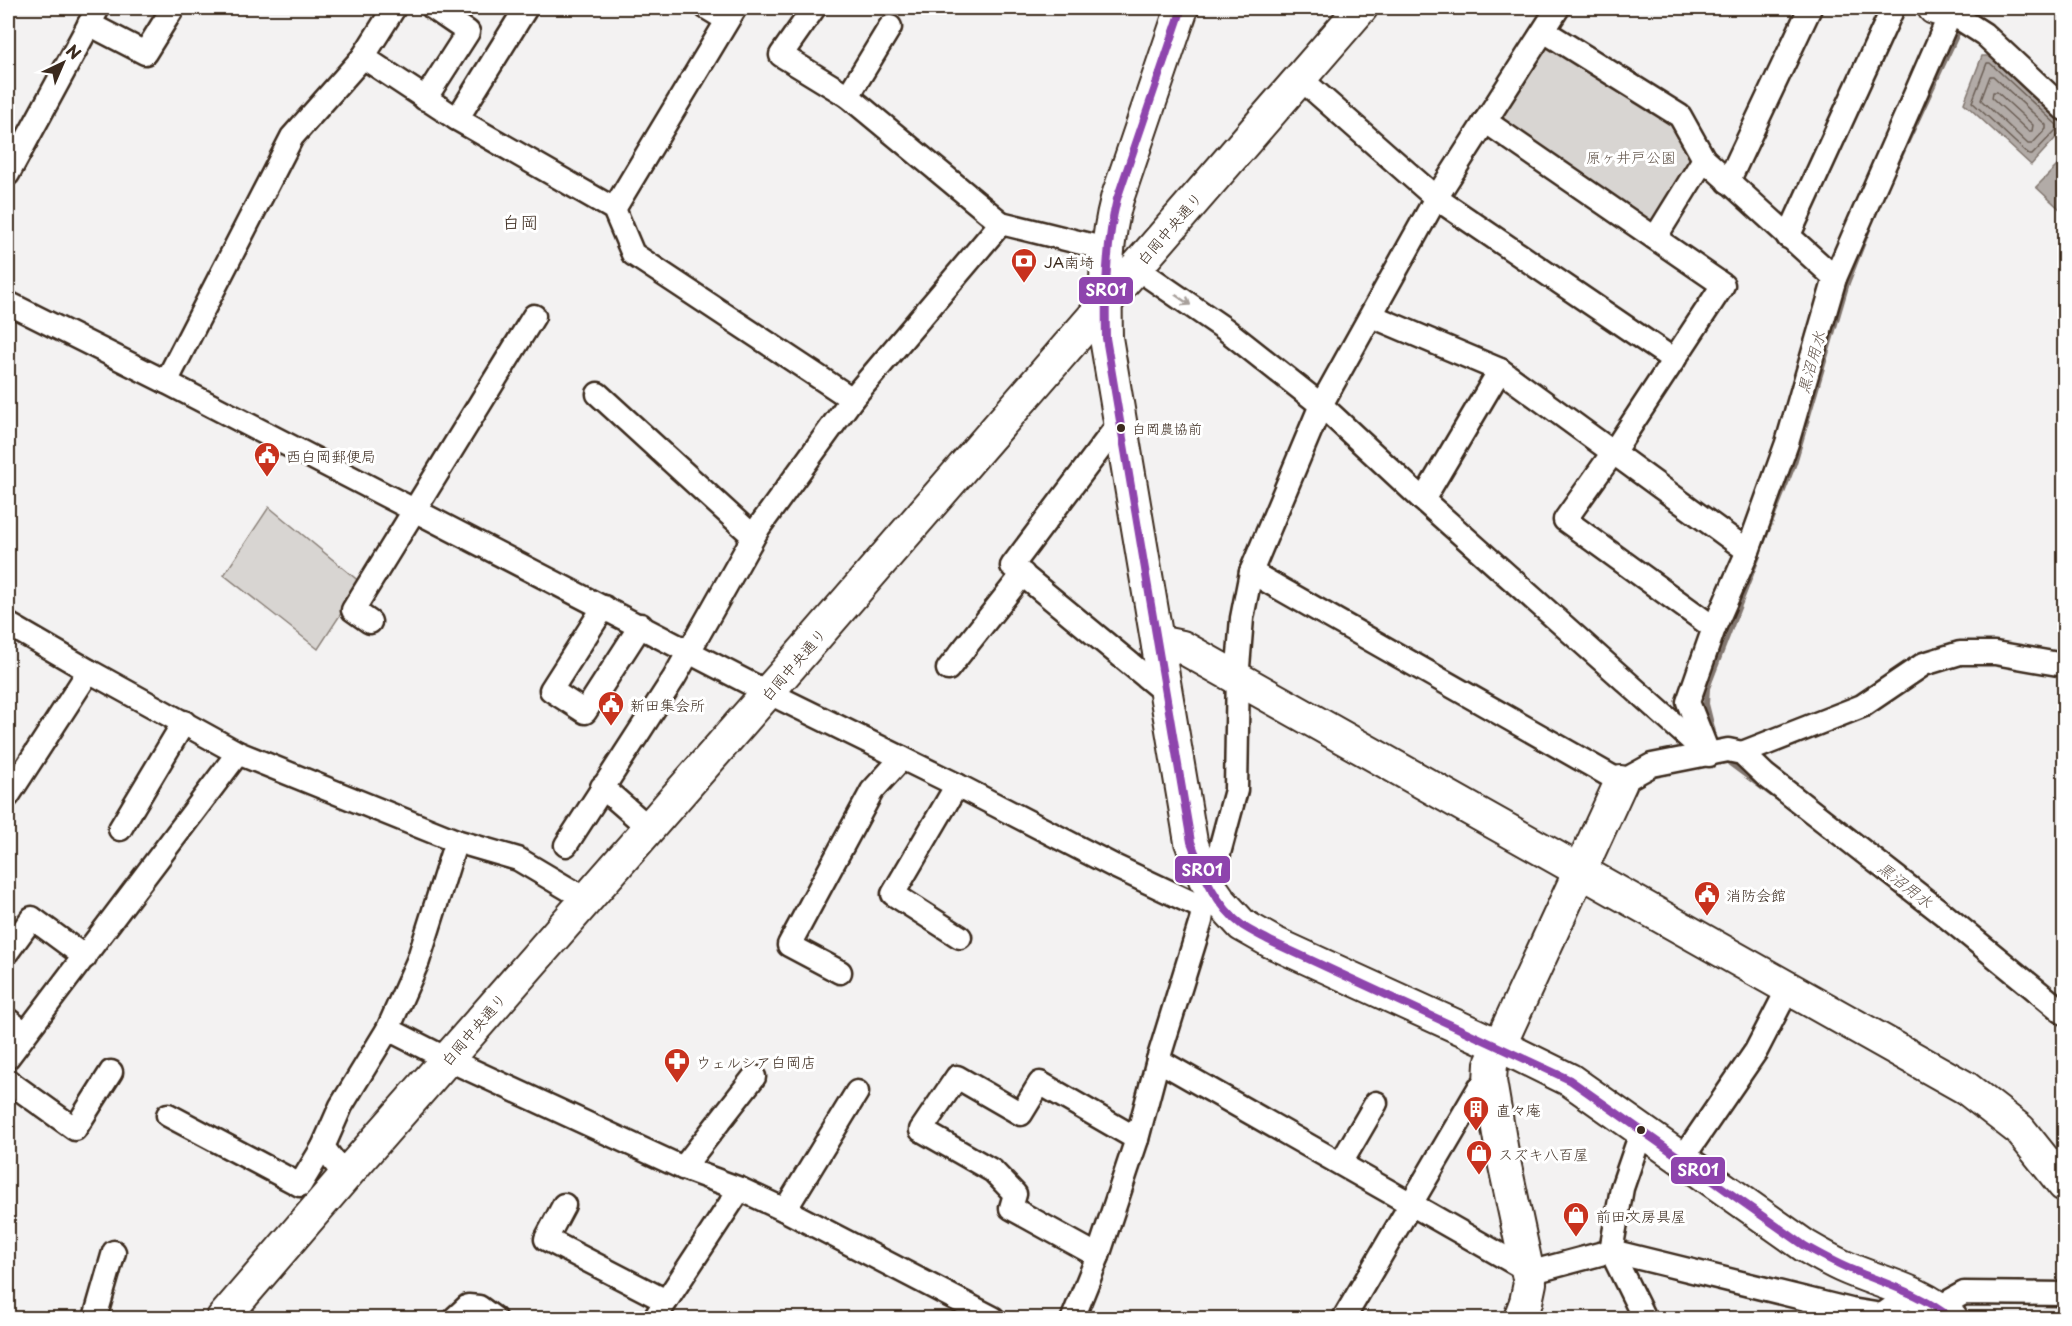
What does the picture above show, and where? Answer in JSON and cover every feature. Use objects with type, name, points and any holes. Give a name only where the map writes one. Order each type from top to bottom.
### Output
[{"type":"street","points":[[10,161],[93,16],[145,53],[173,8]]},
{"type":"street","points":[[166,382],[292,137],[363,57],[394,8]]},
{"type":"street","points":[[425,99],[468,32],[433,8]]},
{"type":"street","points":[[457,119],[526,8]]},
{"type":"street","points":[[614,209],[731,14],[707,8]]},
{"type":"street","points":[[814,8],[781,55],[848,96],[1001,223],[1107,251]]},
{"type":"street","points":[[1182,8],[1110,224],[1105,301],[1106,338],[1191,842],[1210,896]]},
{"type":"street","name":"白岡中央通り","points":[[223,1318],[1361,8]]},
{"type":"street","points":[[1073,1318],[1098,1256],[1137,1139],[1158,1060],[1210,896],[1215,868],[1236,790],[1237,678],[1242,618],[1251,572],[1322,405],[1436,198],[1558,8]]},
{"type":"street","points":[[1728,182],[1810,8]]},
{"type":"street","points":[[1788,237],[1893,8]]},
{"type":"street","points":[[1708,755],[1688,702],[1714,628],[1748,551],[1787,443],[1835,278],[1952,14],[2064,109]]},
{"type":"street","points":[[848,96],[890,27]]},
{"type":"street","points":[[1544,31],[1680,116],[1704,159],[1835,278]]},
{"type":"street","points":[[363,57],[457,119],[614,209],[633,254],[852,399]]},
{"type":"street","points":[[1300,78],[1436,198],[1674,360]]},
{"type":"street","points":[[1485,121],[1723,285],[1612,454],[1565,520],[1714,628]]},
{"type":"street","points":[[1655,238],[1704,159]]},
{"type":"street","points":[[566,845],[674,678],[753,536],[852,399],[1001,223]]},
{"type":"street","points":[[1135,267],[1226,329],[1322,405],[1423,500],[1708,755]]},
{"type":"street","points":[[8,303],[689,652],[1114,866],[1210,896],[1242,925],[1272,942],[1570,1080],[1805,1246],[1843,1266],[1934,1306]]},
{"type":"street","points":[[370,622],[353,610],[534,316]]},
{"type":"street","points":[[1372,316],[1500,370],[1612,454],[1748,551]]},
{"type":"street","points":[[1423,500],[1500,370]]},
{"type":"street","points":[[598,394],[753,536]]},
{"type":"street","points":[[1120,422],[1012,566],[1156,685],[1164,685]]},
{"type":"street","points":[[1251,572],[1621,782]]},
{"type":"street","points":[[948,669],[1023,574]]},
{"type":"street","points":[[604,607],[551,690],[585,712],[641,626]]},
{"type":"street","points":[[8,624],[88,671],[238,753],[456,841],[519,859],[587,900]]},
{"type":"street","points":[[1158,645],[1182,647],[1966,1088],[2020,1130],[2064,1185]]},
{"type":"street","points":[[1742,753],[1862,706],[1924,664],[1960,653],[1995,653],[2064,665]]},
{"type":"street","points":[[8,796],[88,671]]},
{"type":"street","points":[[120,829],[183,722]]},
{"type":"street","points":[[1520,1318],[1529,1291],[1527,1270],[1502,1152],[1490,1082],[1491,1064],[1621,782],[1653,765],[1728,750],[1742,753],[1765,775],[1942,913],[2064,1013]]},
{"type":"street","points":[[8,1057],[16,1026],[85,957],[238,753]]},
{"type":"street","points":[[840,972],[789,945],[872,791],[902,758]]},
{"type":"street","points":[[957,785],[893,894],[960,937]]},
{"type":"street","points":[[602,787],[650,828]]},
{"type":"street","points":[[168,1115],[300,1185],[323,1147],[340,1106],[388,1029],[418,961],[456,841]]},
{"type":"street","points":[[8,951],[32,918],[85,957]]},
{"type":"street","points":[[1682,1159],[1756,1051],[1789,987]]},
{"type":"street","points":[[388,1029],[447,1059],[683,1168],[740,1189],[785,1210],[993,1318]]},
{"type":"street","points":[[1158,1060],[1527,1270],[1540,1270],[1611,1251],[1851,1310],[1882,1315],[1934,1306],[1964,1293],[2064,1294]]},
{"type":"street","points":[[8,1081],[75,1128],[111,1072]]},
{"type":"street","points":[[683,1168],[754,1077]]},
{"type":"street","points":[[1098,1256],[1011,1208],[1015,1194],[993,1171],[921,1130],[957,1077],[1021,1114],[1040,1083],[1137,1139]]},
{"type":"street","points":[[1344,1318],[1479,1088],[1490,1082]]},
{"type":"street","points":[[785,1210],[857,1092]]},
{"type":"street","points":[[1341,1163],[1376,1103]]},
{"type":"street","points":[[1642,1130],[1622,1188],[1611,1251],[1644,1318]]},
{"type":"street","points":[[323,1147],[345,1176]]},
{"type":"street","points":[[564,1205],[546,1239],[661,1310],[740,1189]]},
{"type":"street","points":[[95,1318],[114,1252]]},
{"type":"street","points":[[455,1318],[468,1306],[479,1307],[494,1318]]},
{"type":"green space","name":"原ヶ井戸公園","points":[[1552,46],[1671,124],[1691,154],[1692,164],[1653,220],[1643,224],[1498,118],[1544,47]]},
{"type":"green space","points":[[269,507],[361,583],[318,649],[224,575]]},
{"type":"water","points":[[1982,56],[1991,56],[2064,124],[2064,129],[2031,165],[1964,103]]},
{"type":"water","points":[[2064,159],[2064,213],[2036,187]]},
{"type":"waterway","name":"黒沼用水","points":[[1896,165],[1961,25]]},
{"type":"waterway","name":"黒沼用水","points":[[1761,546],[1794,463],[1847,283],[1869,227]]},
{"type":"waterway","name":"黒沼用水","points":[[1713,732],[1706,704],[1707,688],[1758,556]]},
{"type":"waterway","name":"黒沼用水","points":[[1730,763],[1773,795]]},
{"type":"transit line","name":"SR01","points":[[1182,8],[1117,199],[1110,234],[1107,268],[1106,338],[1191,842],[1211,888],[1225,909],[1243,926],[1272,942],[1570,1080],[1805,1246],[1842,1265],[1917,1297],[1951,1318]]},
{"type":"place","name":"JA南埼","points":[[1024,284]]},
{"type":"place","name":"白岡農協前","points":[[1121,428]]},
{"type":"place","name":"西白岡郵便局","points":[[267,478]]},
{"type":"place","name":"新田集会所","points":[[611,727]]},
{"type":"place","name":"消防会館","points":[[1707,917]]},
{"type":"place","name":"ウェルシア白岡店","points":[[677,1084]]},
{"type":"place","name":"直々庵","points":[[1476,1132]]},
{"type":"place","name":"スズキ八百屋","points":[[1479,1176]]},
{"type":"place","name":"前田文房具屋","points":[[1576,1238]]},
{"type":"district","name":"白岡","points":[[520,221]]}]
